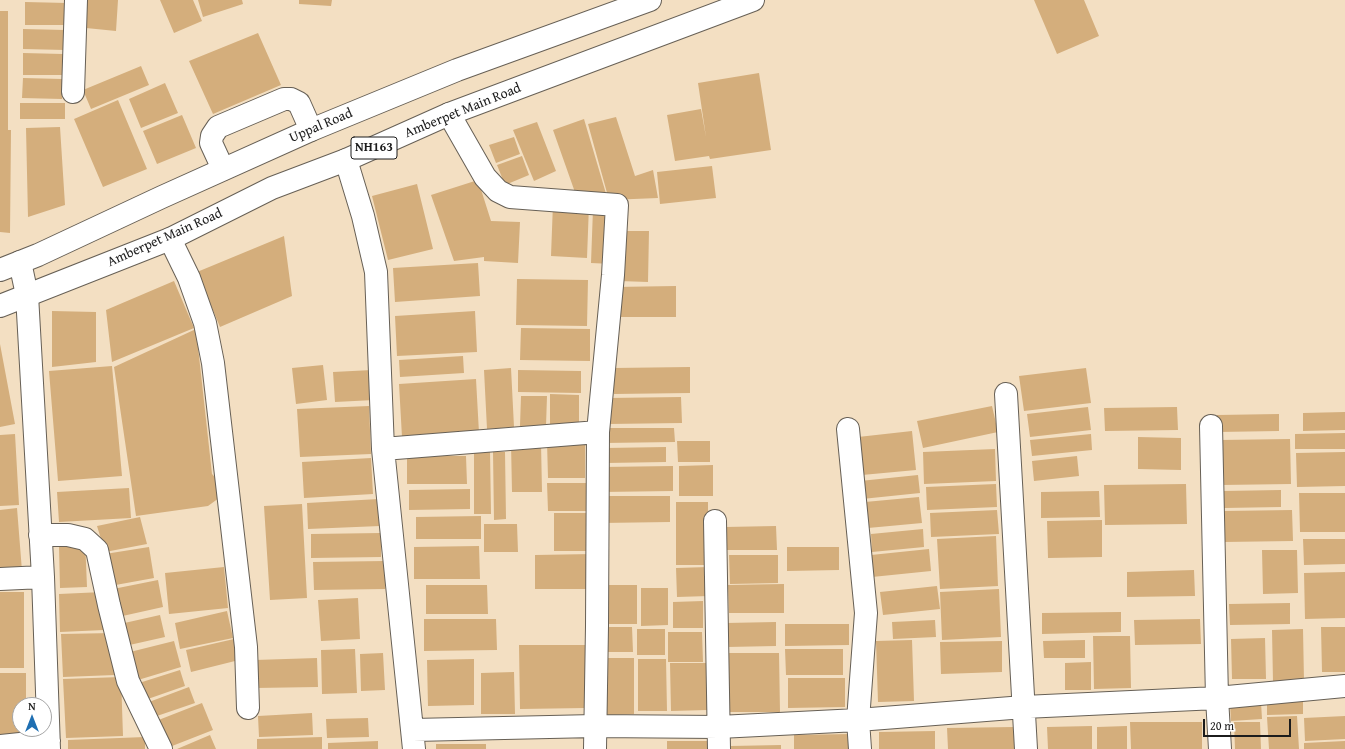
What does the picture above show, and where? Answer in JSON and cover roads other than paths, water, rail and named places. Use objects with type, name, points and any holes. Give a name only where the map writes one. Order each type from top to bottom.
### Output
[{"type":"main road","points":[[73,92],[76,0]]},
{"type":"main road","name":"Uppal Road","points":[[0,270],[311,130],[457,70],[650,0]]},
{"type":"main road","name":"Amberpet Main Road","points":[[0,306],[170,239],[272,188],[346,160],[449,114],[753,0]]},
{"type":"main road","points":[[223,169],[211,143],[212,136],[218,127],[284,98],[291,98],[299,103],[311,130]]},
{"type":"main road","points":[[449,114],[485,178],[498,191],[510,197],[617,205],[613,275],[598,432],[597,618],[594,749]]},
{"type":"main road","points":[[346,160],[363,216],[376,272],[383,450],[414,739],[595,726],[719,727],[858,720],[1024,707],[1217,698],[1345,686]]},
{"type":"main road","points":[[170,239],[189,278],[206,323],[213,363],[246,647],[248,708]]},
{"type":"main road","points":[[0,746],[49,745],[43,577],[27,296],[20,262]]},
{"type":"main road","points":[[1006,394],[1026,749]]},
{"type":"main road","points":[[1211,426],[1217,698],[1220,749]]},
{"type":"main road","points":[[848,428],[866,613],[858,720],[860,749]]},
{"type":"main road","points":[[383,450],[598,432]]},
{"type":"main road","points":[[715,521],[719,749]]},
{"type":"main road","points":[[40,535],[68,535],[85,539],[97,550],[128,681],[161,749]]},
{"type":"main road","points":[[0,578],[43,577]]}]
